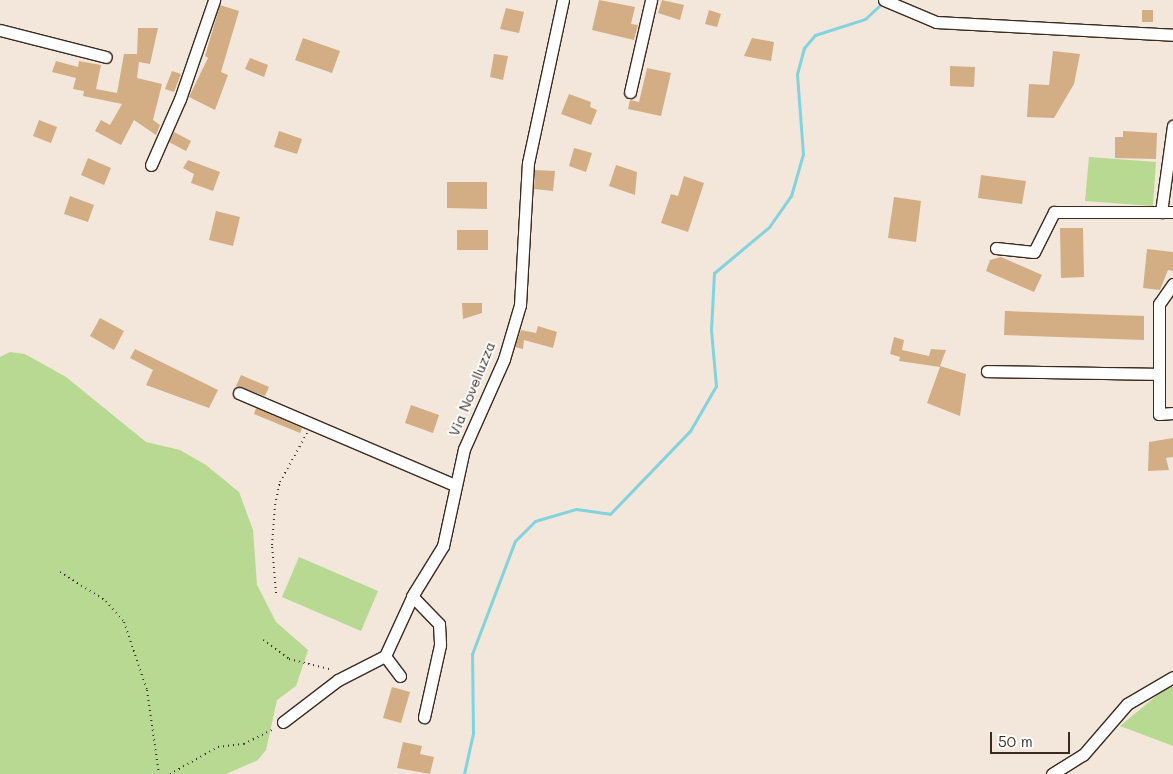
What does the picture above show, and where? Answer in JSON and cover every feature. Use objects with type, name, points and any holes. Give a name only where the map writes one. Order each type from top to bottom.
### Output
[{"type":"street","points":[[151,165],[180,99],[214,0]]},
{"type":"street","name":"Via Novelluzza","points":[[385,656],[412,596],[443,546],[464,449],[504,359],[520,305],[528,163],[564,0]]},
{"type":"street","points":[[630,92],[651,0]]},
{"type":"street","points":[[884,0],[904,12],[936,22],[1173,35]]},
{"type":"street","points":[[0,30],[106,57]]},
{"type":"street","points":[[1160,212],[1173,126]]},
{"type":"street","points":[[996,248],[1034,252],[1054,212],[1173,212]]},
{"type":"street","points":[[1173,284],[1160,304],[1158,374],[1159,414],[1173,413]]},
{"type":"street","points":[[987,370],[1158,374]]},
{"type":"street","points":[[239,393],[455,485]]},
{"type":"street","points":[[412,596],[439,624],[440,645],[424,717]]},
{"type":"street","points":[[283,722],[338,680],[385,656],[400,676]]},
{"type":"street","points":[[1052,774],[1068,770],[1127,704],[1173,677]]},
{"type":"path","points":[[276,593],[272,528],[280,482],[312,424]]},
{"type":"path","points":[[60,572],[106,601],[124,622],[147,690],[159,774]]},
{"type":"path","points":[[263,640],[289,659],[319,670],[340,670]]},
{"type":"path","points":[[170,774],[218,747],[244,744],[283,722]]},
{"type":"green space","points":[[1089,157],[1156,162],[1153,206],[1085,201]]},
{"type":"green space","points":[[10,352],[25,354],[66,377],[146,442],[180,450],[206,465],[239,492],[253,530],[257,585],[276,622],[308,650],[296,686],[277,700],[266,750],[258,760],[226,774],[0,774],[0,357]]},
{"type":"green space","points":[[299,557],[378,591],[361,631],[282,597]]},
{"type":"green space","points":[[1167,687],[1173,687],[1173,746],[1120,726]]},
{"type":"building","points":[[599,0],[635,7],[631,24],[638,25],[634,40],[592,30]]},
{"type":"building","points":[[662,0],[684,5],[680,20],[658,13]]},
{"type":"building","points":[[220,5],[239,11],[221,72],[228,75],[215,110],[189,97],[208,58],[205,56]]},
{"type":"building","points":[[506,8],[524,12],[519,33],[500,29]]},
{"type":"building","points":[[709,10],[721,14],[717,27],[705,24]]},
{"type":"building","points":[[1142,10],[1153,10],[1153,22],[1142,22]]},
{"type":"building","points":[[138,28],[158,28],[150,64],[139,62],[137,78],[162,84],[153,120],[160,125],[156,135],[134,120],[121,145],[95,131],[101,120],[110,125],[122,104],[83,96],[84,91],[73,89],[76,78],[52,72],[56,61],[78,67],[79,61],[101,65],[96,89],[117,93],[124,54],[137,54]]},
{"type":"building","points":[[303,38],[340,51],[332,73],[295,60]]},
{"type":"building","points":[[752,38],[774,42],[771,61],[744,56]]},
{"type":"building","points":[[1053,51],[1080,54],[1074,84],[1054,118],[1027,117],[1029,84],[1049,85]]},
{"type":"building","points":[[494,54],[508,56],[503,80],[490,77]]},
{"type":"building","points":[[250,58],[268,65],[264,77],[245,69]]},
{"type":"building","points":[[950,66],[975,67],[974,87],[950,86]]},
{"type":"building","points":[[647,68],[671,73],[661,116],[628,109],[630,100],[639,102]]},
{"type":"building","points":[[172,71],[181,74],[174,92],[165,89]]},
{"type":"building","points":[[569,94],[591,102],[590,107],[597,110],[591,125],[561,114]]},
{"type":"building","points":[[39,120],[57,127],[51,143],[33,136]]},
{"type":"building","points":[[279,131],[302,139],[297,154],[274,147]]},
{"type":"building","points":[[1123,131],[1157,133],[1156,159],[1115,158],[1115,137],[1123,137]]},
{"type":"building","points":[[174,132],[191,141],[186,151],[169,142]]},
{"type":"building","points":[[574,148],[592,153],[586,172],[569,166]]},
{"type":"building","points":[[88,158],[111,168],[104,185],[81,175]]},
{"type":"building","points":[[188,160],[220,172],[213,191],[191,183],[194,174],[183,168]]},
{"type":"building","points":[[616,165],[637,172],[635,195],[609,186]]},
{"type":"building","points":[[535,170],[555,171],[553,191],[534,189]]},
{"type":"building","points":[[981,175],[1026,181],[1022,204],[978,198]]},
{"type":"building","points":[[684,176],[704,183],[688,232],[661,223],[671,194],[678,196]]},
{"type":"building","points":[[447,182],[487,182],[487,209],[447,208]]},
{"type":"building","points":[[70,196],[94,205],[88,222],[64,214]]},
{"type":"building","points":[[894,197],[921,201],[916,242],[888,238]]},
{"type":"building","points":[[216,211],[240,217],[233,246],[209,240]]},
{"type":"building","points":[[1060,228],[1083,228],[1084,277],[1061,278]]},
{"type":"building","points":[[457,230],[488,230],[488,250],[457,250]]},
{"type":"building","points":[[1147,249],[1173,252],[1173,271],[1168,270],[1160,290],[1143,288]]},
{"type":"building","points":[[1001,257],[1042,275],[1034,292],[986,271],[990,260]]},
{"type":"building","points":[[462,303],[482,303],[482,313],[463,319]]},
{"type":"building","points":[[1005,311],[1144,316],[1144,340],[1004,335]]},
{"type":"building","points":[[100,318],[124,331],[114,350],[90,336]]},
{"type":"building","points":[[538,326],[557,332],[553,348],[524,340],[523,349],[515,347],[521,330],[536,333]]},
{"type":"building","points":[[894,337],[904,340],[902,350],[929,356],[931,349],[946,350],[940,366],[966,374],[960,416],[927,403],[940,367],[899,361],[900,357],[890,354]]},
{"type":"building","points":[[135,349],[218,390],[209,408],[146,385],[153,370],[130,358]]},
{"type":"building","points":[[241,375],[269,387],[265,396],[236,386]]},
{"type":"building","points":[[411,405],[439,415],[433,433],[405,423]]},
{"type":"building","points":[[256,408],[302,428],[300,433],[254,414]]},
{"type":"building","points":[[1173,438],[1173,457],[1166,458],[1169,470],[1148,471],[1149,442]]},
{"type":"building","points":[[392,687],[410,692],[401,723],[383,718]]},
{"type":"building","points":[[403,742],[422,746],[420,754],[434,757],[430,774],[397,768]]},
{"type":"waterway","points":[[464,774],[473,733],[472,654],[515,541],[535,521],[576,509],[610,514],[690,431],[716,386],[711,330],[714,273],[769,227],[791,196],[803,154],[797,74],[804,48],[815,35],[865,19],[884,1]]}]
